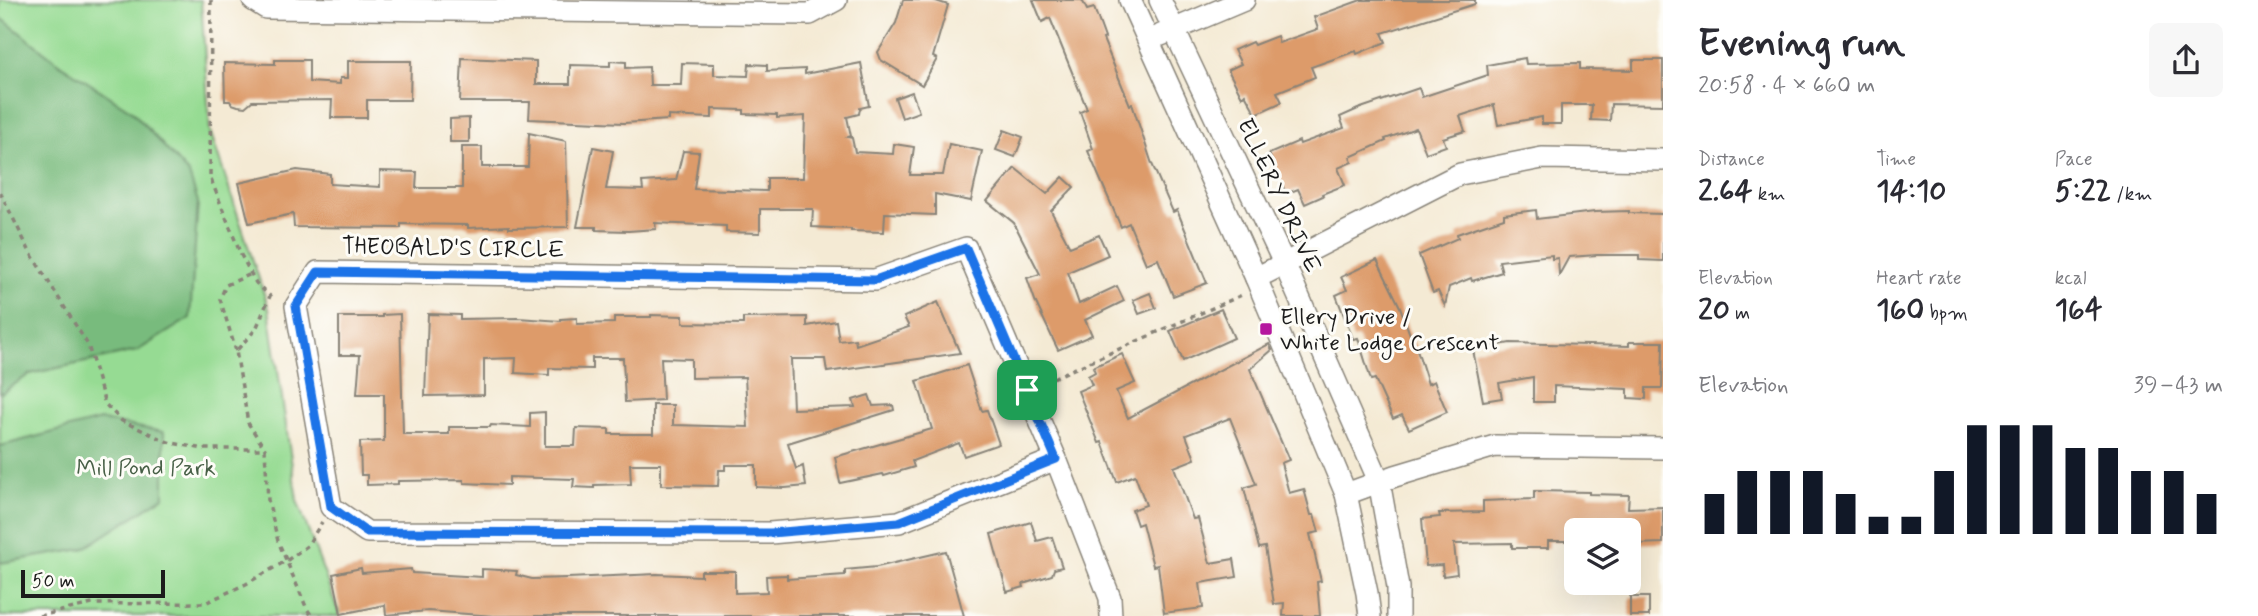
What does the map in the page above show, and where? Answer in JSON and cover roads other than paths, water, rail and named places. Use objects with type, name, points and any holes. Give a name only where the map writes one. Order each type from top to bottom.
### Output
[{"type":"street","points":[[253,0],[266,8],[796,14],[810,14],[836,0]]},
{"type":"street","points":[[1130,0],[1258,283],[1346,494],[1370,616]]},
{"type":"street","name":"ELLERY DRIVE","points":[[1160,0],[1284,263],[1379,481],[1398,587],[1398,616]]},
{"type":"street","points":[[1149,40],[1244,0]]},
{"type":"street","points":[[1258,283],[1284,263],[1460,174],[1542,158],[1663,160]]},
{"type":"street","name":"THEOBALD'S CIRCLE","points":[[1056,459],[899,522],[783,532],[366,532],[331,507],[296,306],[318,272],[875,280],[966,248],[1056,459],[1110,598],[1111,616]]},
{"type":"street","points":[[1346,494],[1379,481],[1495,446],[1663,448]]},
{"type":"place","name":"Ellery Drive / White Lodge Crescent","points":[[1266,329]]},
{"type":"park label","name":"Mill Pond Park","points":[[146,467]]}]
